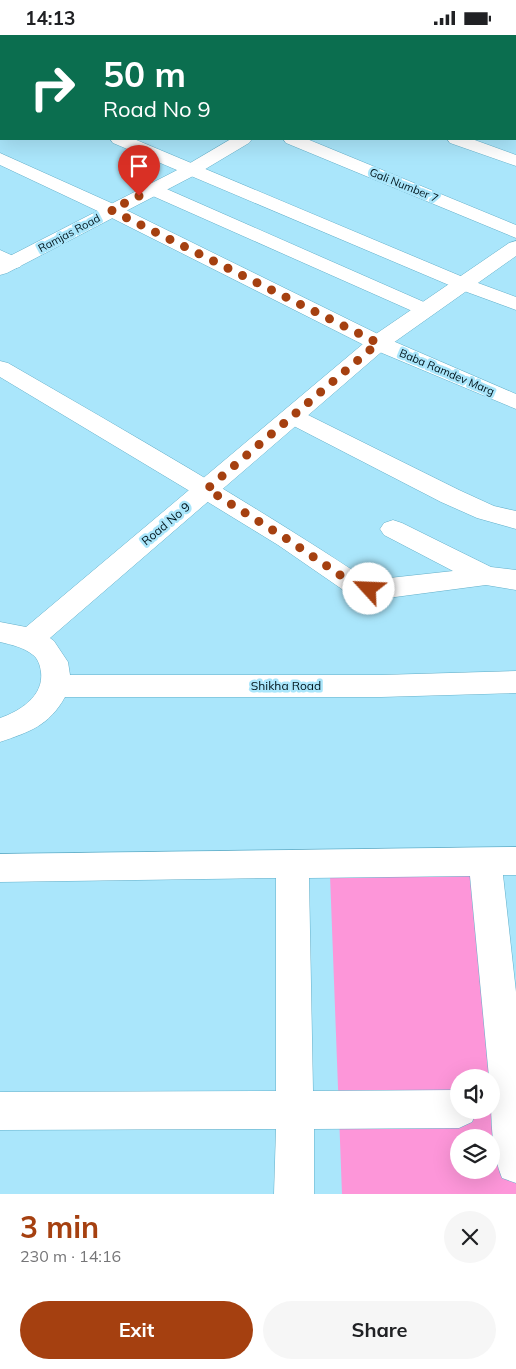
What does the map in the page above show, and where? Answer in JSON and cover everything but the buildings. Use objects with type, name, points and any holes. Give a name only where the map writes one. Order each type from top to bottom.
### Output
[{"type":"street","points":[[121,140],[463,284],[516,304]]},
{"type":"street","name":"Ramjas Road","points":[[4,263],[153,189],[241,140]]},
{"type":"street","name":"Gali Number 7","points":[[294,140],[516,232]]},
{"type":"street","points":[[459,140],[516,161]]},
{"type":"street","name":"Baba Ramdev Marg","points":[[0,158],[111,210],[378,343],[516,402]]},
{"type":"street","points":[[153,189],[426,310]]},
{"type":"street","name":"Road No 9","points":[[31,639],[378,343],[516,247]]},
{"type":"street","points":[[0,368],[207,489],[359,587],[380,589],[486,576],[516,580]]},
{"type":"street","points":[[292,416],[450,496],[486,512],[516,519]]},
{"type":"street","points":[[393,529],[486,576]]},
{"type":"street","points":[[0,633],[15,633],[31,639],[44,647],[53,659],[57,672],[56,686],[49,700],[37,713],[21,723],[0,730]]},
{"type":"street","name":"Shikha Road","points":[[56,686],[380,685],[516,682]]},
{"type":"street","points":[[0,868],[500,861],[506,1108],[516,1164]]},
{"type":"street","points":[[292,864],[295,1109],[294,1194]]},
{"type":"street","points":[[0,1111],[450,1109]]},
{"type":"shaded area","points":[[330,875],[482,876],[516,1127],[516,1194],[342,1194]]},
{"type":"route","points":[[139,196],[111,210],[378,343],[207,489],[287,539],[352,583],[369,589]]}]
